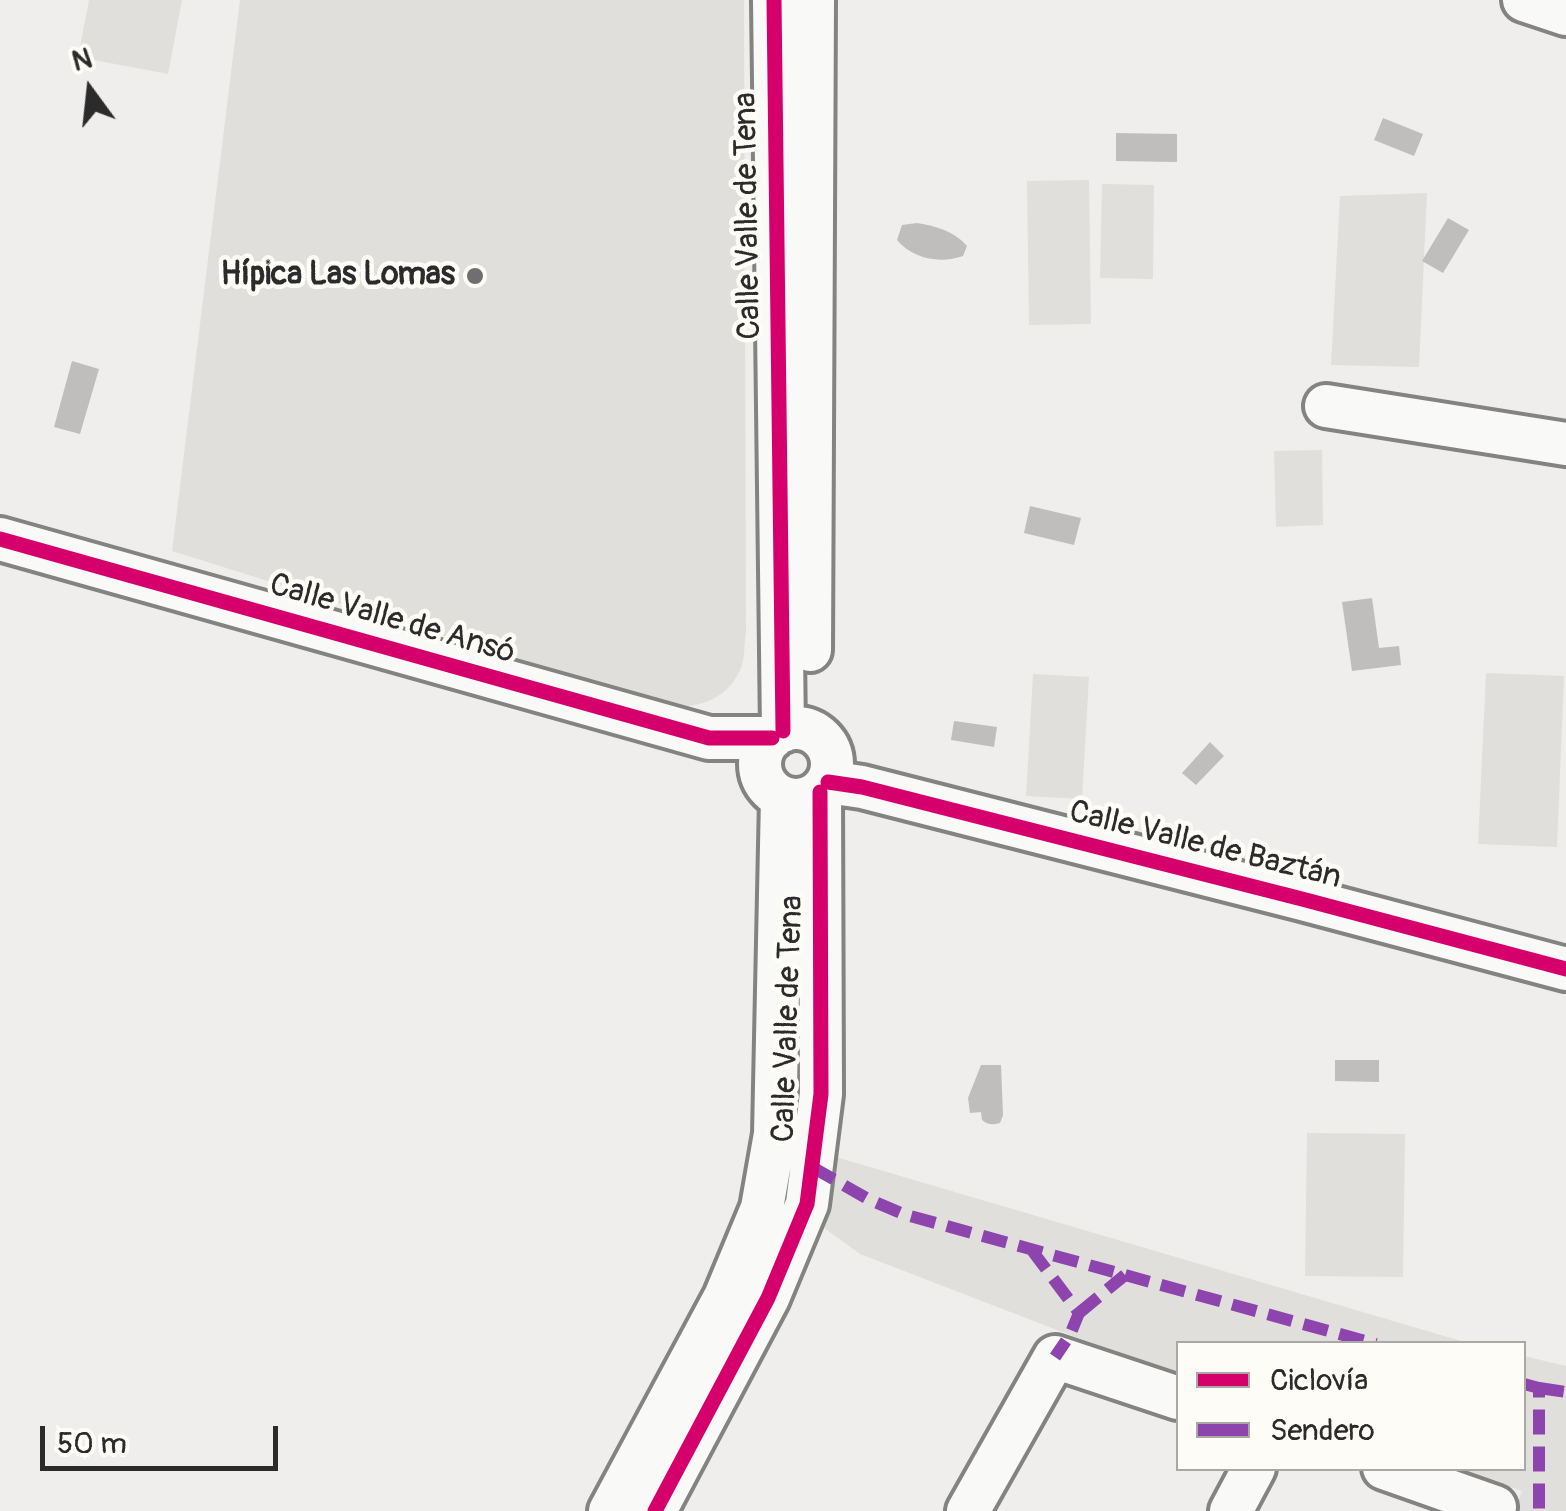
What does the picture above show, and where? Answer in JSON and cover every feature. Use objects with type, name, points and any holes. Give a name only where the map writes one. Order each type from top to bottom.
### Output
[{"type":"street","name":"Calle Valle de Tena","points":[[655,1511],[768,1298],[807,1204],[820,1094],[774,0]]},
{"type":"street","name":"Calle Valle de Tena","points":[[610,1511],[725,1296],[762,1208],[775,1134],[806,766],[814,0]]},
{"type":"street","points":[[1524,0],[1566,14]]},
{"type":"street","points":[[1326,406],[1566,444]]},
{"type":"street","name":"Calle Valle de Ansó","points":[[0,539],[806,766]]},
{"type":"street","name":"Calle Valle de Baztán","points":[[806,766],[1566,969]]},
{"type":"street","points":[[968,1511],[1054,1357],[1176,1397]]},
{"type":"street","points":[[1231,1511],[1252,1471]]},
{"type":"street","points":[[1393,1471],[1495,1507],[1493,1511]]},
{"type":"shaded area","points":[[89,0],[182,0],[168,74],[78,57]]},
{"type":"shaded area","name":"Hípica Las Lomas","points":[[240,0],[744,0],[746,632],[742,665],[721,694],[691,706],[667,706],[172,551]]},
{"type":"shaded area","points":[[1383,118],[1423,134],[1414,156],[1374,140]]},
{"type":"shaded area","points":[[1116,133],[1177,134],[1177,162],[1116,161]]},
{"type":"shaded area","points":[[1089,180],[1091,324],[1029,325],[1027,181]]},
{"type":"shaded area","points":[[1102,184],[1154,185],[1153,279],[1100,278]]},
{"type":"shaded area","points":[[1427,193],[1419,367],[1331,365],[1340,196]]},
{"type":"shaded area","points":[[1448,218],[1469,230],[1443,273],[1422,261]]},
{"type":"shaded area","points":[[917,223],[956,237],[967,246],[963,256],[945,260],[911,252],[897,240],[902,225]]},
{"type":"shaded area","points":[[72,361],[99,369],[80,434],[54,427]]},
{"type":"shaded area","points":[[1322,450],[1323,525],[1276,527],[1274,451]]},
{"type":"shaded area","points":[[1030,506],[1081,518],[1074,545],[1024,533]]},
{"type":"shaded area","points":[[1372,598],[1379,648],[1399,646],[1401,665],[1352,671],[1342,602]]},
{"type":"shaded area","points":[[1486,673],[1564,676],[1557,847],[1478,844]]},
{"type":"shaded area","points":[[1033,674],[1089,677],[1082,799],[1026,796]]},
{"type":"shaded area","points":[[954,721],[997,727],[994,747],[951,740]]},
{"type":"shaded area","points":[[1210,742],[1224,756],[1196,785],[1182,773]]},
{"type":"shaded area","points":[[1335,1060],[1379,1060],[1379,1082],[1335,1081]]},
{"type":"shaded area","points":[[981,1065],[1001,1065],[1000,1123],[986,1123],[981,1112],[970,1113],[968,1098]]},
{"type":"shaded area","points":[[1307,1133],[1405,1134],[1403,1277],[1305,1276]]},
{"type":"shaded area","points":[[829,1155],[1461,1341],[1176,1341],[1176,1372],[860,1254],[816,1222]]},
{"type":"shaded area","points":[[1526,1356],[1566,1366],[1566,1511],[1514,1511],[1522,1491],[1464,1471],[1526,1471]]},
{"type":"marked path","points":[[812,1167],[903,1214],[1365,1341]]},
{"type":"marked path","points":[[1031,1249],[1079,1313],[1055,1357]]},
{"type":"marked path","points":[[1079,1313],[1125,1275]]},
{"type":"marked path","points":[[1526,1385],[1539,1388],[1539,1511]]},
{"type":"marked path","points":[[1539,1388],[1566,1392]]},
{"type":"cycle path","points":[[774,0],[783,731]]},
{"type":"cycle path","points":[[0,539],[709,738],[772,738]]},
{"type":"cycle path","points":[[828,782],[862,787],[1566,969]]},
{"type":"cycle path","points":[[655,1511],[768,1298],[807,1204],[821,1094],[820,792]]},
{"type":"place","name":"Hípica Las Lomas","points":[[475,276]]}]
